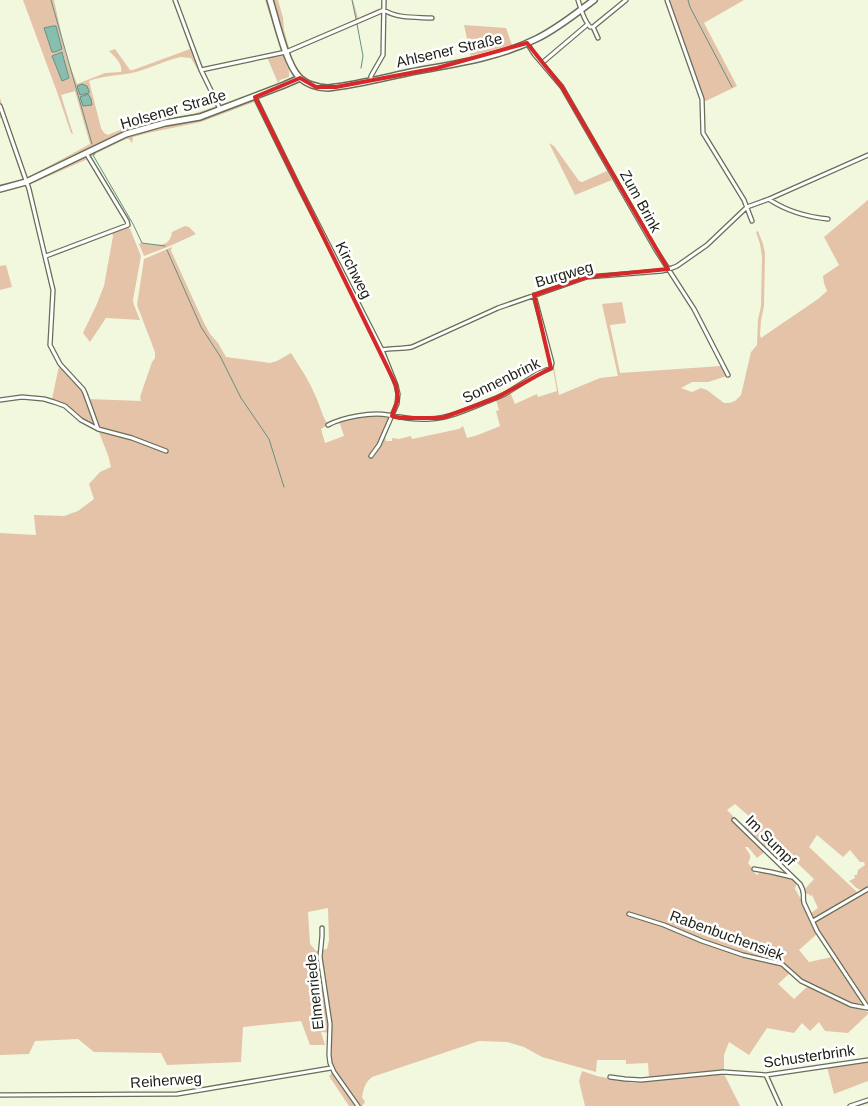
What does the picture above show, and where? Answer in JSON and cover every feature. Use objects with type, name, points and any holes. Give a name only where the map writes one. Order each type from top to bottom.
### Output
[{"type":"main road","points":[[270,0],[291,67],[300,78]]},
{"type":"main road","name":"Ahlsener Straße","points":[[300,78],[322,88],[336,87],[485,57],[527,43],[558,27],[594,0]]},
{"type":"main road","name":"Holsener Straße","points":[[0,189],[26,182],[126,134],[200,117],[300,78]]},
{"type":"street","points":[[174,0],[201,70],[220,110]]},
{"type":"street","points":[[370,81],[383,55],[384,0]]},
{"type":"street","points":[[578,0],[588,24],[590,27],[593,27],[598,38]]},
{"type":"street","points":[[593,27],[626,0]]},
{"type":"street","points":[[667,0],[702,98],[703,133],[748,207],[752,221]]},
{"type":"street","points":[[201,70],[286,52],[384,10],[403,16],[432,18]]},
{"type":"street","points":[[542,63],[588,24]]},
{"type":"street","name":"Zum Brink","points":[[527,43],[562,87],[653,245],[694,309],[728,376]]},
{"type":"street","name":"Kirchweg","points":[[255,97],[382,350],[396,385],[398,394],[397,404],[379,446],[371,456]]},
{"type":"street","points":[[0,106],[26,182],[46,256],[53,290],[50,345],[60,364],[83,389],[98,429]]},
{"type":"street","points":[[46,256],[128,224],[86,153]]},
{"type":"street","name":"Burgweg","points":[[382,350],[402,349],[412,346],[498,308],[587,277],[662,271],[677,266],[706,245],[748,207],[868,154]]},
{"type":"street","points":[[769,199],[810,217],[828,219]]},
{"type":"street","name":"Sonnenbrink","points":[[328,425],[336,421],[372,415],[387,415],[418,420],[442,418],[496,398],[551,368],[552,363],[534,294]]},
{"type":"street","points":[[0,400],[22,397],[54,402],[66,406],[82,420],[98,429],[132,438],[166,451]]},
{"type":"street","name":"Im Sumpf","points":[[734,820],[800,884],[804,890],[804,903],[817,931],[868,1008]]},
{"type":"street","points":[[754,869],[793,877]]},
{"type":"street","points":[[813,921],[868,889]]},
{"type":"street","name":"Rabenbuchensiek","points":[[629,914],[664,924],[702,941],[742,955],[782,964],[801,981],[851,1005],[868,1008]]},
{"type":"street","name":"Elmenriede","points":[[322,928],[320,957],[330,1024],[329,1055],[331,1068]]},
{"type":"street","name":"Schusterbrink","points":[[610,1076],[625,1080],[641,1080],[722,1072],[766,1075],[868,1060]]},
{"type":"street","points":[[331,1068],[358,1106]]},
{"type":"street","name":"Reiherweg","points":[[0,1095],[177,1094],[331,1068]]},
{"type":"street","points":[[766,1075],[780,1106]]},
{"type":"street","points":[[850,1106],[868,1100]]},
{"type":"highlighted area","points":[[527,43],[562,87],[668,269],[587,277],[534,295],[551,368],[496,398],[442,418],[401,418],[392,416],[398,399],[396,385],[255,97],[300,78],[316,87],[336,87],[437,68]]},
{"type":"shaded area","points":[[23,0],[54,0],[66,55],[77,84],[105,73],[121,72],[120,63],[109,51],[115,49],[130,70],[133,70],[190,49],[173,0],[177,0],[202,67],[205,68],[216,64],[218,67],[204,71],[221,107],[256,94],[259,100],[201,122],[133,137],[132,143],[129,139],[126,139],[93,155],[93,160],[117,201],[90,158],[26,186],[0,193],[0,185],[21,181],[22,178],[2,118],[0,118],[0,98],[27,178],[90,144],[75,91],[61,95],[73,134],[71,133]],"holes":[[[56,26],[62,49],[55,52],[52,52],[44,29]],[[58,53],[63,54],[69,78],[62,81],[52,56]],[[180,57],[191,58],[216,102],[215,107],[193,114],[121,128],[108,135],[101,128],[89,81],[136,72]]]},
{"type":"shaded area","points":[[265,0],[278,0],[289,48],[281,51]]},
{"type":"shaded area","points":[[352,0],[358,18],[382,7],[383,0],[387,0],[386,11],[306,42],[356,19]]},
{"type":"shaded area","points":[[668,0],[744,0],[704,23],[737,86],[704,101]]},
{"type":"shaded area","points":[[464,25],[506,28],[512,45],[471,56]]},
{"type":"shaded area","points":[[283,56],[289,71],[289,77],[280,80],[278,83],[267,57]]},
{"type":"shaded area","points":[[549,143],[554,146],[579,181],[582,182],[607,171],[612,180],[575,195]]},
{"type":"shaded area","points":[[868,200],[868,888],[860,889],[849,881],[855,878],[854,875],[857,875],[858,870],[865,865],[864,862],[860,862],[850,850],[843,857],[817,835],[809,847],[857,894],[814,919],[811,913],[818,908],[812,895],[807,894],[805,889],[814,879],[790,856],[780,864],[744,828],[751,818],[735,804],[727,810],[733,816],[734,821],[766,851],[757,858],[748,847],[745,847],[750,855],[748,863],[752,870],[757,875],[761,871],[791,878],[797,882],[795,889],[817,934],[799,950],[809,962],[832,957],[863,1003],[851,1004],[802,980],[789,969],[787,971],[790,973],[778,984],[794,999],[808,986],[850,1006],[868,1012],[868,1014],[848,1033],[825,1031],[819,1022],[810,1031],[802,1023],[794,1033],[767,1028],[749,1055],[729,1042],[724,1055],[724,1071],[649,1078],[648,1063],[626,1064],[626,1060],[597,1060],[596,1072],[542,1057],[524,1047],[507,1042],[479,1041],[372,1077],[364,1088],[362,1097],[365,1102],[362,1106],[349,1106],[329,1076],[335,1070],[331,1063],[332,1033],[321,1032],[325,1045],[310,1045],[301,1021],[243,1027],[241,1062],[167,1065],[161,1053],[94,1052],[78,1039],[35,1041],[29,1054],[0,1055],[0,533],[36,535],[34,515],[64,516],[78,511],[94,499],[89,484],[100,472],[111,467],[98,430],[114,433],[167,450],[132,437],[99,428],[88,399],[141,401],[140,397],[155,358],[155,352],[137,305],[144,259],[172,247],[171,251],[203,321],[226,357],[270,363],[291,353],[310,384],[328,425],[321,429],[325,443],[344,436],[339,421],[370,416],[389,418],[382,436],[385,437],[386,441],[392,441],[392,438],[399,439],[411,436],[412,439],[459,429],[463,426],[467,438],[478,435],[500,426],[496,411],[499,410],[496,400],[510,392],[515,404],[537,394],[538,397],[557,391],[553,369],[551,367],[496,396],[537,372],[550,367],[533,299],[524,300],[498,309],[410,349],[390,351],[387,346],[402,347],[425,339],[498,305],[584,276],[608,273],[572,281],[574,284],[537,298],[559,395],[600,378],[618,376],[602,304],[622,302],[626,323],[610,325],[620,373],[721,366],[727,376],[708,382],[692,382],[681,388],[692,392],[701,388],[707,390],[724,403],[729,403],[735,401],[741,395],[751,352],[757,345],[758,320],[761,306],[762,257],[756,232],[758,231],[765,253],[761,338],[827,291],[823,276],[839,265],[824,237]],"holes":[[[328,908],[329,940],[327,949],[316,951],[310,944],[308,912]]]},
{"type":"shaded area","points":[[185,226],[189,227],[196,234],[144,256],[140,243],[165,244],[171,238],[172,232]]},
{"type":"shaded area","points":[[128,227],[141,256],[133,300],[140,320],[106,318],[90,342],[83,333],[104,286],[112,233]]},
{"type":"shaded area","points":[[6,265],[12,287],[0,290],[0,266]]},
{"type":"shaded area","points":[[59,366],[82,390],[96,427],[82,419],[66,405],[52,399]]},
{"type":"shaded area","points":[[491,399],[452,415],[427,419],[428,416],[447,415]]},
{"type":"shaded area","points":[[868,891],[868,1006],[815,927],[815,922]]},
{"type":"shaded area","points":[[868,1061],[868,1081],[834,1094],[827,1067]]},
{"type":"shaded area","points":[[582,1071],[633,1083],[724,1074],[740,1106],[585,1106],[579,1081]]},
{"type":"water","points":[[56,26],[62,49],[55,52],[52,52],[44,28]]},
{"type":"water","points":[[62,52],[69,78],[62,81],[52,56]]},
{"type":"water","points":[[82,84],[87,86],[89,93],[80,95],[77,86]]},
{"type":"water","points":[[88,94],[92,105],[83,106],[80,97]]},
{"type":"waterway","points":[[51,0],[92,144]]},
{"type":"waterway","points":[[352,0],[356,19]]},
{"type":"waterway","points":[[688,0],[732,87]]},
{"type":"waterway","points":[[357,24],[363,56],[361,68]]},
{"type":"waterway","points":[[95,154],[93,155],[142,243],[165,246]]},
{"type":"waterway","points":[[167,250],[201,327],[220,356],[241,398],[269,439],[284,487]]}]
